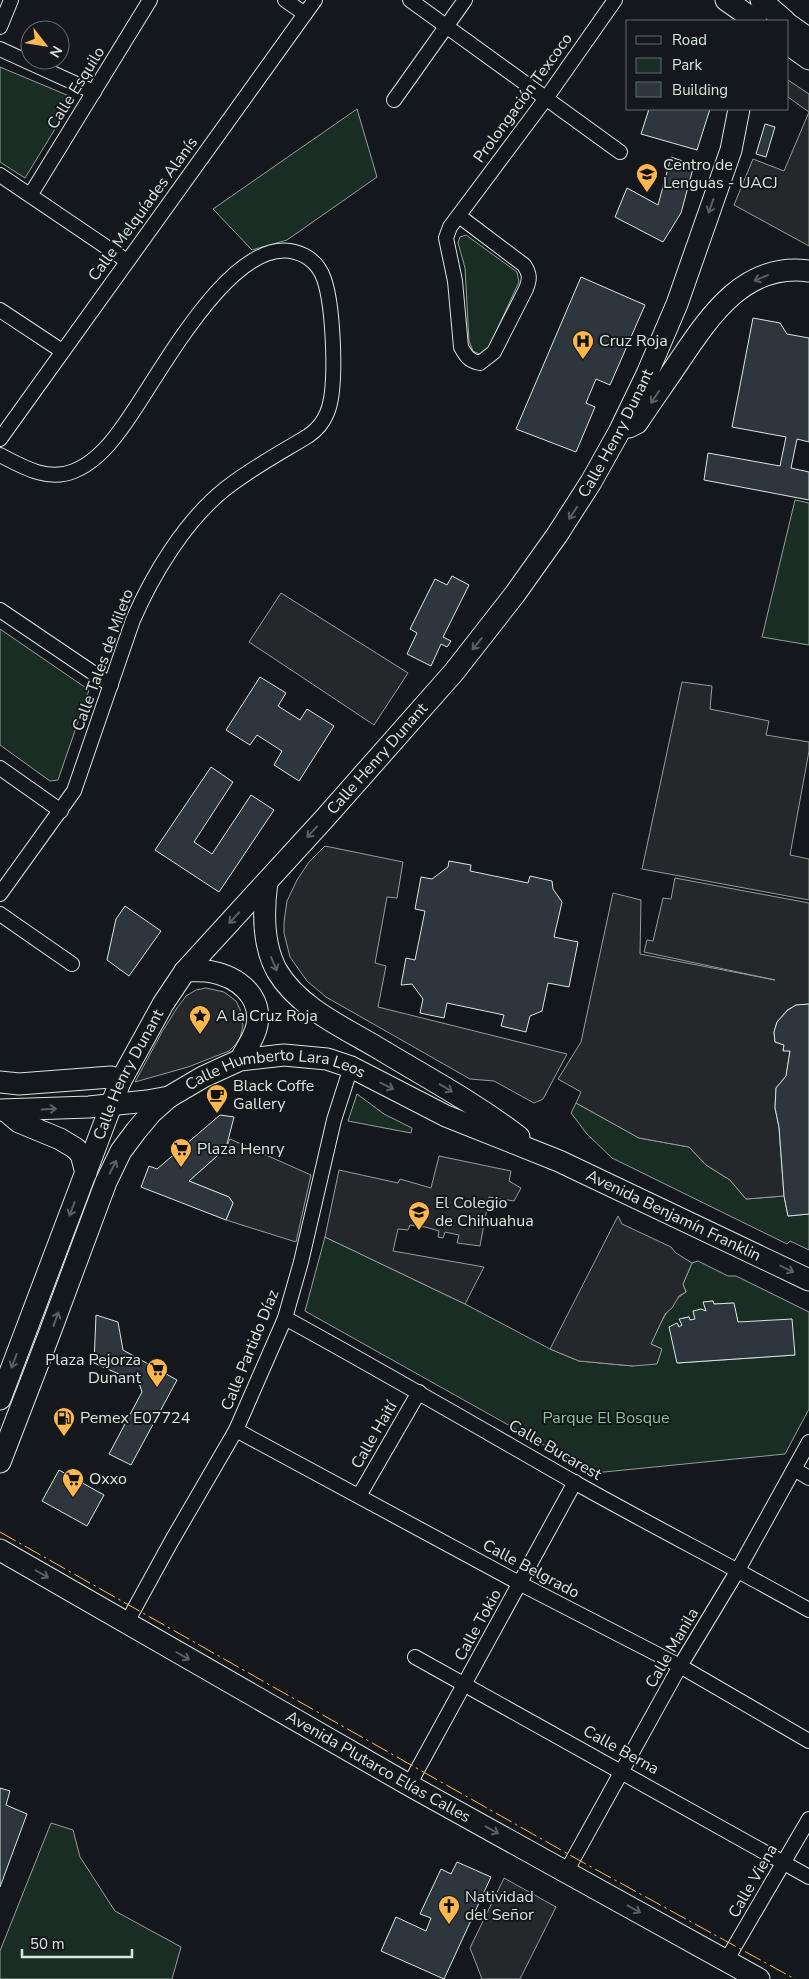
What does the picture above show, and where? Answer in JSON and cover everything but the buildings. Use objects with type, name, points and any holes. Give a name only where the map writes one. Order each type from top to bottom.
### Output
[{"type":"main road","points":[[761,0],[783,20]]},
{"type":"main road","points":[[733,7],[754,20]]},
{"type":"main road","points":[[789,25],[809,39]]},
{"type":"main road","points":[[789,45],[809,59]]},
{"type":"main road","name":"Calle Henry Dunant","points":[[0,1399],[120,1082],[148,1029],[185,971],[268,882],[416,717],[497,618],[579,504],[619,432],[648,374],[676,304],[730,150],[739,110]]},
{"type":"main road","points":[[619,432],[637,423],[703,327],[722,304],[742,287],[764,276],[786,271],[809,271]]},
{"type":"main road","points":[[268,882],[264,908],[266,936],[276,969],[288,987],[320,1013],[491,1115],[537,1151]]},
{"type":"main road","points":[[185,971],[211,971],[229,976],[242,984],[253,998],[258,1012],[257,1027],[240,1060]]},
{"type":"main road","name":"Calle Humberto Lara Leos","points":[[3,1110],[111,1105],[169,1097],[240,1060],[284,1055],[306,1056],[327,1059],[351,1067],[446,1116],[537,1151]]},
{"type":"main road","points":[[0,1082],[19,1084],[111,1077],[120,1082]]},
{"type":"main road","name":"Calle Henry Dunant","points":[[0,1462],[106,1182],[121,1151],[151,1113],[169,1097]]},
{"type":"main road","points":[[3,1110],[19,1122],[60,1139],[75,1148],[81,1154],[86,1173]]},
{"type":"main road","name":"Avenida Benjamín Franklin","points":[[537,1151],[809,1280]]},
{"type":"main road","name":"Avenida Plutarco Elías Calles","points":[[0,1550],[126,1624],[409,1784],[759,1979]]},
{"type":"street","points":[[0,27],[11,0]]},
{"type":"street","name":"Calle Esquilo","points":[[30,194],[150,0]]},
{"type":"street","points":[[285,0],[305,14]]},
{"type":"street","name":"Calle Melquíades Alanís","points":[[0,439],[315,0]]},
{"type":"street","points":[[410,0],[547,97],[620,152]]},
{"type":"street","points":[[394,100],[465,0]]},
{"type":"street","name":"Prolongación Texcoco","points":[[459,216],[524,265],[529,273],[530,281],[494,352],[480,363],[472,361],[465,356],[461,347],[455,281],[446,238],[450,227],[547,97],[615,0]]},
{"type":"street","points":[[0,49],[94,92]]},
{"type":"street","points":[[0,175],[127,261]]},
{"type":"street","name":"Calle Tales de Mileto","points":[[0,455],[30,471],[48,475],[61,475],[91,462],[122,428],[197,316],[216,293],[241,268],[256,258],[272,251],[286,250],[308,257],[319,266],[330,303],[333,384],[331,401],[323,422],[308,436],[224,490],[192,522],[161,565],[145,593],[133,620],[74,791],[0,894]]},
{"type":"street","points":[[0,310],[62,351]]},
{"type":"street","points":[[0,610],[111,685]]},
{"type":"street","points":[[0,768],[60,811]]},
{"type":"street","points":[[0,914],[72,964]]},
{"type":"street","name":"Calle Partido Díaz","points":[[126,1624],[236,1430],[285,1318],[301,1262],[334,1120],[351,1067]]},
{"type":"street","name":"Calle Bucarest","points":[[285,1318],[576,1482],[809,1610]]},
{"type":"street","name":"Calle Haití","points":[[359,1496],[419,1392]]},
{"type":"street","name":"Calle Belgrado","points":[[236,1430],[521,1584],[680,1666],[809,1741]]},
{"type":"street","name":"Calle Manila","points":[[566,1872],[680,1666],[738,1570],[809,1442]]},
{"type":"street","points":[[794,1469],[809,1478]]},
{"type":"street","name":"Calle Tokio","points":[[409,1784],[576,1482]]},
{"type":"street","name":"Calle Berna","points":[[416,1657],[623,1771],[809,1877]]},
{"type":"street","name":"Calle Viena","points":[[726,1961],[809,1819]]},
{"type":"green space","points":[[0,67],[74,98],[25,178],[0,162]]},
{"type":"green space","points":[[357,109],[377,177],[287,240],[252,250],[213,209]]},
{"type":"green space","points":[[466,235],[517,272],[519,282],[486,353],[479,354],[473,351],[469,341],[465,268],[458,243],[460,237]]},
{"type":"green space","points":[[795,500],[809,503],[809,645],[762,637]]},
{"type":"green space","points":[[0,629],[89,690],[58,780],[50,781],[0,745]]},
{"type":"green space","points":[[357,1094],[384,1114],[412,1128],[411,1133],[348,1121]]},
{"type":"green space","points":[[576,1103],[639,1138],[689,1147],[706,1165],[730,1180],[746,1199],[784,1196],[788,1216],[809,1214],[809,1250],[790,1241],[787,1244],[612,1158],[587,1134],[571,1113]]},
{"type":"green space","name":"Parque El Bosque","points":[[325,1237],[465,1304],[550,1349],[579,1361],[633,1366],[662,1349],[651,1344],[661,1322],[674,1302],[686,1292],[683,1284],[692,1263],[698,1261],[728,1276],[736,1276],[809,1312],[809,1409],[785,1454],[594,1473],[305,1311]],"holes":[[[713,1301],[714,1304],[733,1303],[738,1322],[795,1355],[678,1363],[677,1323],[679,1327],[682,1325],[680,1319],[689,1317],[690,1320],[695,1319],[693,1311],[706,1311],[704,1302]]]},
{"type":"green space","points":[[51,1823],[73,1830],[80,1857],[115,1911],[181,1947],[172,1979],[0,1979],[0,1951]]},
{"type":"shaded area","points":[[789,81],[809,94],[809,112],[789,98]]},
{"type":"shaded area","points":[[809,112],[809,246],[734,205],[753,159],[784,171]]},
{"type":"shaded area","points":[[281,593],[408,673],[374,725],[249,642]]},
{"type":"shaded area","points":[[682,682],[712,686],[710,709],[769,721],[766,735],[809,742],[790,855],[809,859],[809,900],[642,869]]},
{"type":"shaded area","points":[[325,846],[403,862],[397,898],[387,897],[375,963],[386,966],[378,1007],[567,1054],[543,1099],[534,1103],[494,1081],[470,1079],[326,997],[307,981],[290,957],[284,933],[284,922],[287,901],[297,880],[309,862]]},
{"type":"shaded area","points":[[675,878],[809,903],[809,1004],[796,1005],[787,1010],[777,1022],[774,1032],[775,1042],[784,1045],[783,1050],[790,1051],[786,1076],[776,1088],[775,1108],[779,1127],[784,1196],[746,1199],[730,1180],[706,1165],[689,1147],[639,1138],[576,1103],[581,1092],[558,1079],[581,1042],[613,893],[641,900],[640,954],[775,980],[644,952],[647,940],[653,941],[663,898],[671,899]]},
{"type":"shaded area","name":"A la Cruz Roja","points":[[206,988],[224,992],[236,1001],[240,1009],[243,1026],[240,1038],[235,1045],[229,1051],[188,1067],[135,1082],[162,1032],[186,996],[196,990]]},
{"type":"shaded area","points":[[230,1139],[311,1175],[296,1242],[226,1220],[233,1203],[229,1197],[189,1181],[226,1148]]},
{"type":"shaded area","points":[[439,1156],[511,1171],[509,1181],[521,1188],[514,1201],[489,1197],[480,1246],[457,1243],[459,1235],[445,1232],[443,1238],[438,1237],[439,1231],[425,1227],[410,1225],[408,1230],[398,1229],[393,1251],[484,1267],[465,1304],[325,1237],[339,1170],[398,1183],[400,1179],[431,1188]]},
{"type":"shaded area","points":[[618,1216],[622,1224],[671,1247],[676,1253],[692,1263],[683,1284],[686,1292],[679,1296],[672,1308],[665,1314],[651,1344],[662,1349],[657,1364],[633,1366],[579,1361],[550,1349]]},
{"type":"shaded area","points":[[504,1878],[556,1907],[520,1979],[482,1979],[470,1948]]},
{"type":"power","points":[[0,1532],[584,1863],[795,1979]]},
{"type":"place","name":"Centro de Lenguas - UACJ","points":[[647,193]]},
{"type":"place","name":"Cruz Roja","points":[[583,360]]},
{"type":"place","name":"A la Cruz Roja","points":[[200,1035]]},
{"type":"place","name":"Black Coffe Gallery","points":[[217,1114]]},
{"type":"place","name":"Plaza Henry","points":[[181,1168]]},
{"type":"place","name":"El Colegio de Chihuahua","points":[[419,1231]]},
{"type":"place","name":"Plaza Pejorza Dunant","points":[[157,1388]]},
{"type":"place","name":"Pemex E07724","points":[[64,1437]]},
{"type":"place","name":"Oxxo","points":[[73,1498]]},
{"type":"place","name":"Natividad del Señor","points":[[449,1925]]}]
